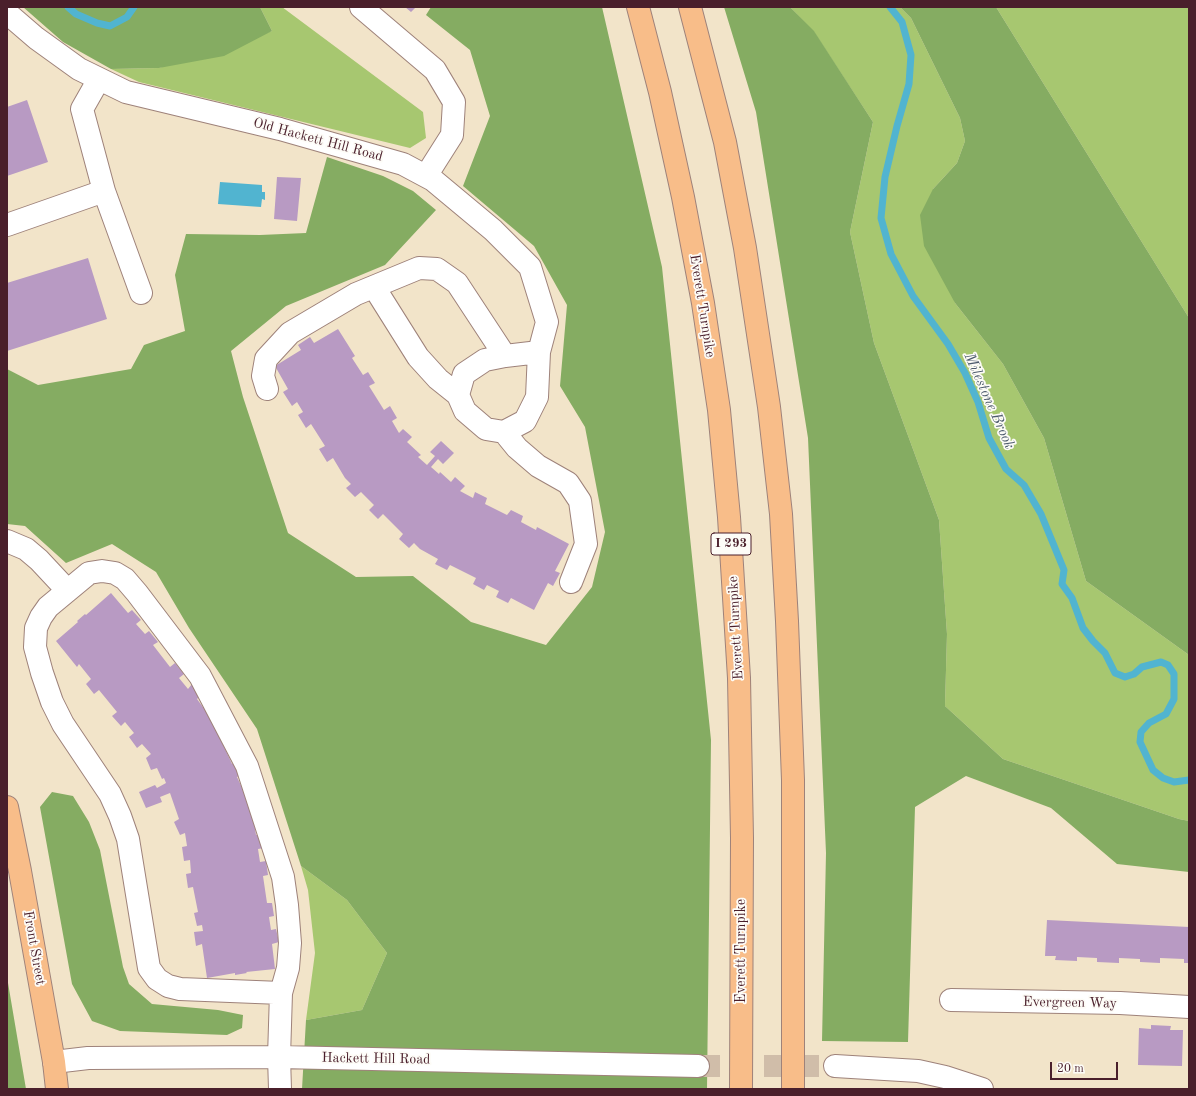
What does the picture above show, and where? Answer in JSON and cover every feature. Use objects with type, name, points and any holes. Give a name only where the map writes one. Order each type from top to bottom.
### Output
[{"type":"main road","name":"Everett Turnpike","points":[[638,7],[660,92],[703,302],[719,410],[729,509],[739,678],[742,838],[741,1089]]},
{"type":"main road","points":[[690,7],[724,142],[745,248],[769,407],[780,514],[787,621],[793,780],[792,1089]]},
{"type":"main road","name":"Front Street","points":[[7,807],[54,1062],[57,1089]]},
{"type":"street","points":[[361,7],[435,70],[454,102],[452,135],[426,176]]},
{"type":"street","name":"Old Hackett Hill Road","points":[[7,13],[36,38],[78,70],[126,92],[332,142],[404,164],[433,180],[493,230],[530,267],[547,322],[539,352],[537,397],[525,421],[504,432]]},
{"type":"street","points":[[99,79],[82,109],[104,191],[141,293]]},
{"type":"street","points":[[7,225],[104,191]]},
{"type":"street","points":[[267,389],[263,376],[266,359],[290,333],[356,294],[419,268],[437,269],[457,283],[505,356]]},
{"type":"street","points":[[374,287],[418,357],[438,379],[458,394],[465,410],[486,429],[504,432],[517,448],[538,466],[568,483],[580,501],[586,544],[571,582]]},
{"type":"street","points":[[458,394],[464,374],[485,360],[539,352]]},
{"type":"street","points":[[7,541],[26,549],[39,560],[67,590]]},
{"type":"street","points":[[280,1089],[279,1057],[281,993],[288,968],[290,943],[287,905],[283,877],[247,766],[195,670],[137,593],[125,579],[115,573],[102,571],[89,572],[48,607],[36,628],[35,647],[52,702],[64,724],[110,794],[120,816],[128,839],[149,968],[157,980],[168,986],[180,989],[281,993]]},
{"type":"street","name":"Evergreen Way","points":[[951,1000],[1120,1003],[1189,1007]]},
{"type":"street","name":"Hackett Hill Road","points":[[54,1062],[88,1058],[279,1057],[698,1066]]},
{"type":"street","points":[[835,1066],[918,1071],[945,1077],[982,1089]]},
{"type":"green space","points":[[23,7],[260,7],[272,31],[224,56],[159,68],[111,69],[63,42]]},
{"type":"green space","points":[[260,7],[282,7],[423,112],[426,138],[410,148],[139,82],[111,69],[159,68],[272,31]]},
{"type":"green space","points":[[431,7],[602,7],[662,267],[711,740],[707,1089],[302,1089],[306,1020],[362,1010],[387,953],[347,900],[301,866],[257,729],[189,628],[156,572],[112,544],[66,563],[25,526],[7,524],[7,369],[38,385],[131,369],[144,345],[185,331],[175,275],[186,234],[260,235],[306,233],[327,157],[383,176],[413,191],[436,210],[385,265],[286,306],[231,351],[243,397],[288,533],[356,577],[413,576],[471,622],[546,645],[592,587],[605,532],[585,427],[560,386],[567,305],[534,246],[463,186],[490,116],[470,50],[426,15]]},
{"type":"green space","points":[[724,7],[790,7],[814,31],[873,122],[850,232],[874,343],[939,520],[947,634],[945,706],[1003,759],[1179,819],[1189,821],[1189,872],[1117,864],[1051,808],[966,776],[915,807],[908,1042],[822,1041],[826,853],[808,438],[756,112]]},
{"type":"green space","points":[[790,7],[900,7],[911,18],[960,118],[965,141],[957,163],[933,189],[955,303],[1003,364],[1044,438],[1086,581],[1189,655],[1189,821],[1179,819],[1003,759],[945,706],[947,634],[939,520],[874,343],[850,232],[873,122],[814,32]]},
{"type":"green space","points":[[900,7],[996,7],[1189,318],[1189,655],[1086,581],[1044,438],[1003,364],[955,303],[924,246],[920,215],[933,189],[957,163],[965,141],[960,118],[911,18]]},
{"type":"green space","points":[[996,7],[1189,7],[1189,318]]},
{"type":"green space","points":[[52,792],[73,796],[89,822],[100,850],[123,967],[129,984],[152,1004],[218,1010],[243,1015],[242,1028],[227,1035],[120,1031],[92,1021],[72,984],[40,807]]},
{"type":"green space","points":[[301,866],[347,900],[387,953],[362,1010],[306,1020],[315,953],[308,890]]},
{"type":"green space","points":[[7,977],[26,1089],[7,1089]]},
{"type":"water","points":[[220,182],[262,185],[262,192],[265,192],[265,200],[262,199],[261,207],[218,204]]},
{"type":"building","points":[[405,7],[416,7],[411,12]]},
{"type":"building","points":[[27,100],[48,162],[7,176],[7,107]]},
{"type":"building","points":[[277,177],[301,178],[297,221],[274,219]]},
{"type":"building","points":[[88,258],[107,319],[7,351],[7,283]]},
{"type":"building","points":[[338,329],[355,356],[352,358],[363,375],[368,372],[375,383],[369,386],[384,410],[390,406],[397,418],[392,421],[399,433],[403,429],[412,437],[407,442],[421,455],[418,457],[427,465],[435,456],[430,452],[441,441],[454,453],[443,464],[438,459],[431,467],[439,474],[440,472],[451,482],[455,477],[465,486],[460,491],[473,498],[475,492],[487,498],[485,504],[507,515],[511,510],[523,516],[521,522],[536,530],[537,527],[569,544],[555,571],[560,573],[553,586],[548,583],[534,610],[511,598],[508,603],[496,597],[499,591],[487,585],[484,590],[473,584],[476,578],[450,565],[447,570],[435,564],[438,559],[420,549],[414,543],[409,548],[399,539],[403,534],[383,514],[378,519],[369,510],[374,505],[361,492],[355,497],[346,488],[351,484],[345,478],[333,458],[327,462],[319,449],[325,446],[311,424],[306,428],[298,415],[303,412],[297,402],[292,406],[283,392],[288,389],[275,366],[301,350],[298,345],[310,337],[314,343]]},
{"type":"building","points":[[111,593],[128,613],[132,610],[141,620],[136,624],[145,634],[149,631],[158,642],[153,645],[170,667],[175,663],[184,674],[179,678],[188,689],[192,684],[201,695],[197,699],[211,718],[232,764],[237,761],[243,774],[237,777],[244,792],[249,789],[256,835],[262,834],[264,848],[258,849],[260,862],[266,861],[268,875],[263,876],[267,903],[272,903],[274,916],[269,917],[271,930],[276,929],[279,942],[272,944],[275,969],[246,972],[247,973],[235,975],[235,973],[207,978],[202,944],[196,946],[194,932],[203,931],[202,925],[197,926],[194,913],[198,912],[193,887],[188,888],[186,874],[191,873],[190,860],[184,861],[182,847],[187,846],[185,833],[180,835],[174,822],[179,819],[170,793],[160,797],[162,802],[146,808],[139,792],[155,785],[157,788],[166,783],[164,778],[162,779],[157,768],[151,770],[146,758],[151,754],[142,744],[137,748],[129,737],[134,733],[125,722],[121,726],[112,716],[117,712],[99,690],[94,694],[86,684],[91,679],[79,664],[77,667],[56,641],[85,614],[86,615]]},
{"type":"building","points":[[1047,920],[1189,927],[1189,963],[1184,963],[1184,959],[1160,958],[1160,963],[1140,962],[1140,959],[1119,958],[1119,963],[1097,962],[1097,958],[1077,957],[1077,961],[1055,960],[1056,956],[1045,956]]},
{"type":"building","points":[[1151,1025],[1171,1026],[1170,1030],[1183,1030],[1182,1066],[1138,1065],[1139,1028],[1151,1029]]},
{"type":"waterway","name":"Milestone Brook","points":[[68,7],[76,14],[97,23],[110,26],[127,17],[134,7]]},
{"type":"waterway","name":"Milestone Brook","points":[[890,7],[902,22],[911,55],[909,84],[885,177],[881,218],[891,254],[913,296],[948,344],[965,373],[978,402],[989,438],[1006,469],[1024,485],[1041,514],[1064,570],[1062,584],[1072,598],[1083,628],[1105,653],[1115,673],[1125,677],[1134,674],[1142,667],[1161,662],[1168,665],[1174,674],[1174,699],[1166,714],[1149,723],[1141,732],[1140,742],[1153,770],[1163,778],[1174,782],[1189,780]]},
{"type":"tunnel","points":[[698,1066],[835,1066]]}]
